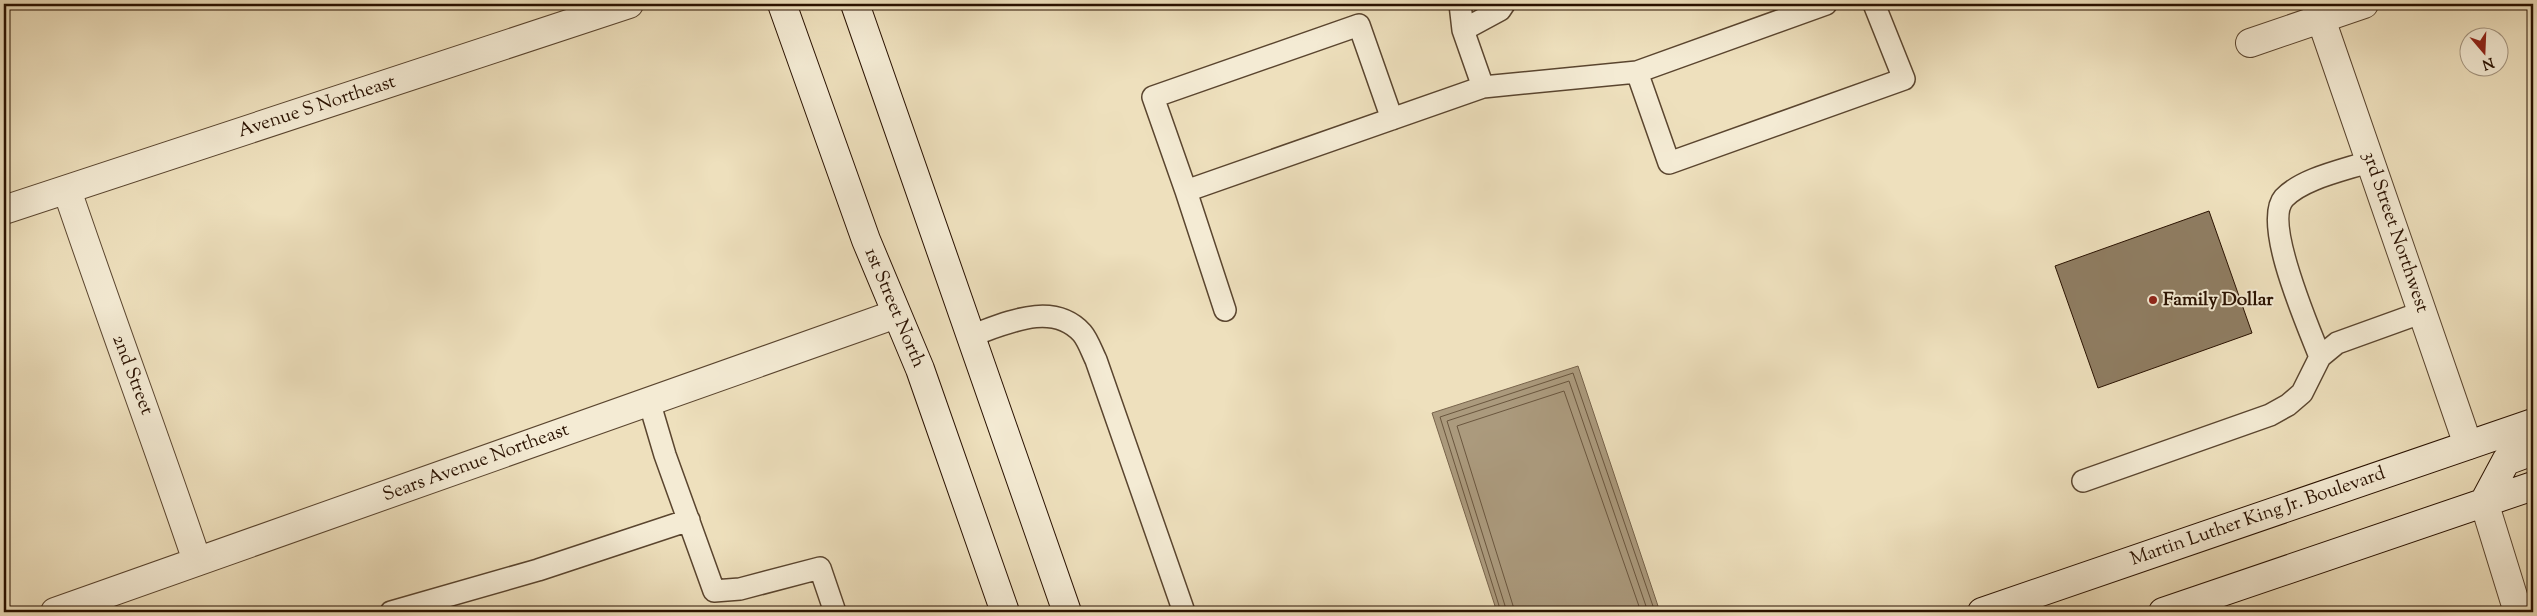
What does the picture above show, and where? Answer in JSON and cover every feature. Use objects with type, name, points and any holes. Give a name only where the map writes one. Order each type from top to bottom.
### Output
[{"type":"street","name":"Avenue S Northeast","points":[[4,210],[68,190],[589,10],[630,4]]},
{"type":"street","name":"1st Street North","points":[[782,4],[866,240],[920,369],[1005,612]]},
{"type":"street","points":[[855,4],[1067,612]]},
{"type":"street","points":[[2250,43],[2364,4]]},
{"type":"street","name":"3rd Street Northwest","points":[[2321,19],[2468,445]]},
{"type":"street","name":"2nd Street","points":[[68,190],[112,323],[152,427],[197,561]]},
{"type":"street","name":"Sears Avenue Northeast","points":[[55,612],[896,314]]},
{"type":"street","name":"Martin Luther King Jr. Boulevard","points":[[1982,612],[2533,423]]},
{"type":"street","points":[[2518,612],[2484,502],[2506,462],[2533,451]]},
{"type":"street","points":[[2163,612],[2533,486]]},
{"type":"lane","points":[[1460,4],[1463,30],[1483,87]]},
{"type":"lane","points":[[1463,30],[1500,10],[1504,4]]},
{"type":"lane","points":[[1186,192],[1483,87],[1637,72],[1826,4]]},
{"type":"lane","points":[[1637,72],[1669,163],[1904,79],[1874,4]]},
{"type":"lane","points":[[1225,310],[1186,192],[1152,98],[1358,25],[1392,119]]},
{"type":"lane","points":[[2320,357],[2286,263],[2279,240],[2277,220],[2283,200],[2299,186],[2370,161]]},
{"type":"lane","points":[[2084,481],[2270,415],[2302,393],[2320,357],[2337,343],[2423,312]]},
{"type":"lane","points":[[970,336],[1038,315],[1066,319],[1083,334],[1096,360],[1184,612]]},
{"type":"lane","points":[[649,401],[665,455],[714,591],[740,589],[820,568],[835,612]]},
{"type":"lane","points":[[391,612],[538,570],[689,520]]},
{"type":"water","points":[[1578,366],[1660,612],[1497,612],[1432,413]]},
{"type":"building","name":"Family Dollar","points":[[2209,211],[2252,333],[2098,388],[2055,266]]},
{"type":"place","name":"Family Dollar","points":[[2153,300]]}]
